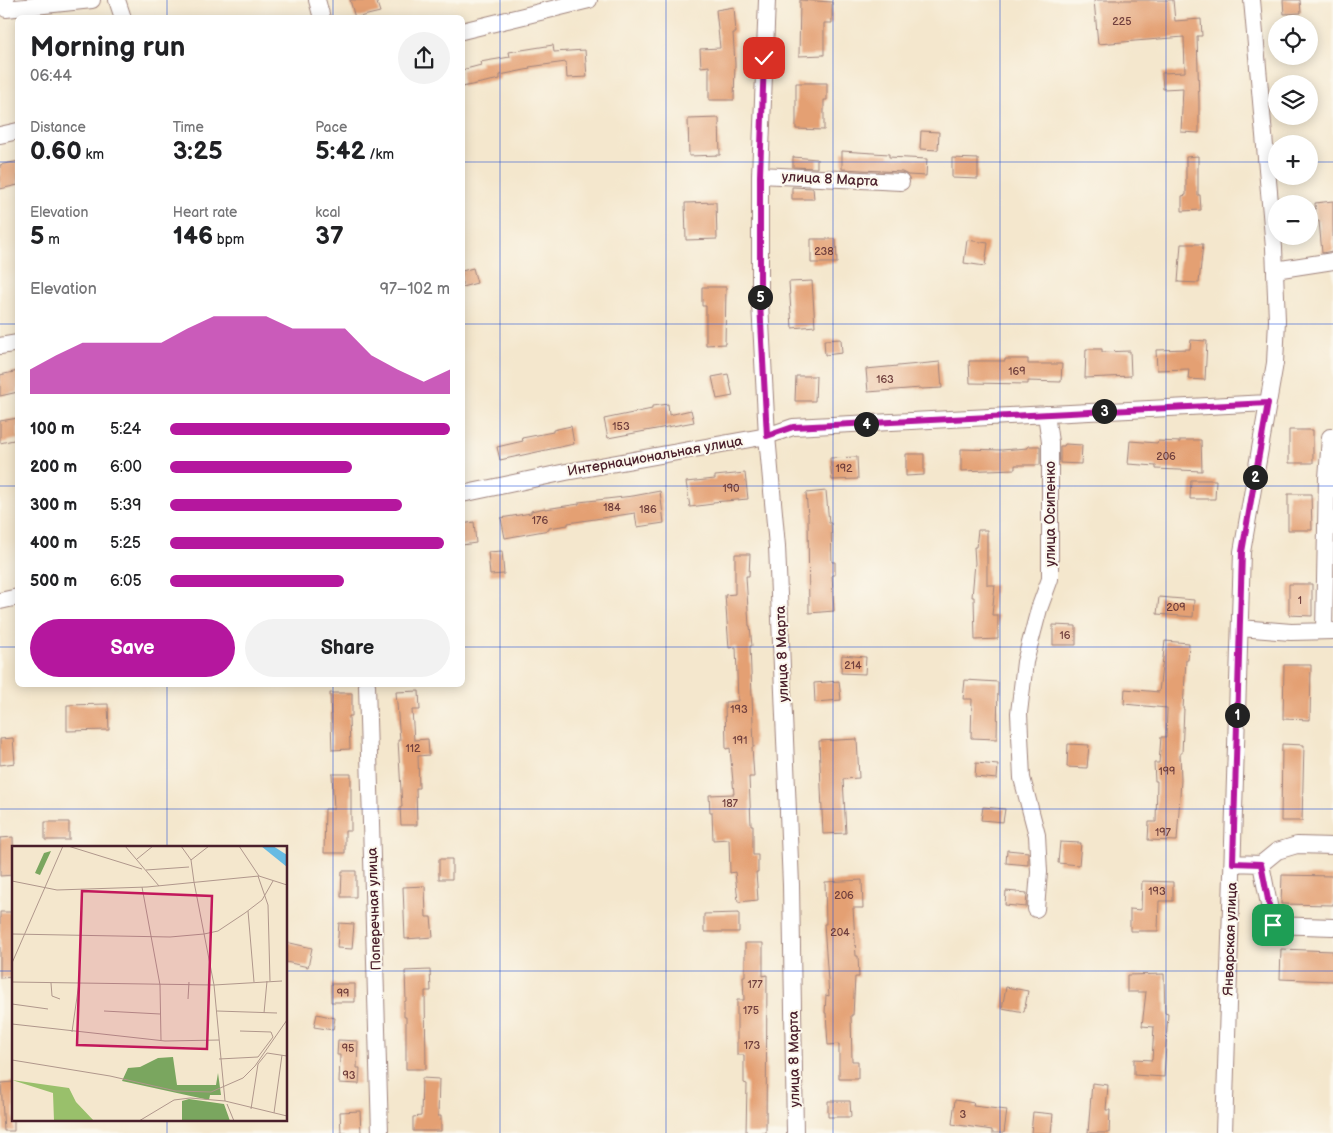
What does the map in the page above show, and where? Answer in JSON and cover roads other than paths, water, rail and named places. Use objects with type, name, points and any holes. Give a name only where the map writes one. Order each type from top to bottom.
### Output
[{"type":"street","points":[[6,0],[6,9],[92,0]]},
{"type":"street","points":[[117,0],[122,15]]},
{"type":"street","points":[[317,0],[321,15]]},
{"type":"street","points":[[465,30],[589,0]]},
{"type":"street","name":"улица 8 Марта","points":[[767,0],[760,176],[760,303],[767,436],[777,546],[791,875],[795,1133]]},
{"type":"street","name":"Январская улица","points":[[1224,1133],[1242,552],[1275,363],[1277,320],[1275,270],[1252,0]]},
{"type":"street","points":[[0,135],[15,132]]},
{"type":"street","name":"улица 8 Марта","points":[[760,176],[901,182]]},
{"type":"street","points":[[1275,270],[1333,261]]},
{"type":"street","points":[[0,346],[15,343]]},
{"type":"street","name":"Интернациональная улица","points":[[465,493],[566,472],[767,436],[793,427],[1268,403]]},
{"type":"street","name":"улица Осипенко","points":[[1036,909],[1039,872],[1037,836],[1022,778],[1019,713],[1025,662],[1039,609],[1050,579],[1050,442],[1046,414]]},
{"type":"street","points":[[1240,628],[1291,632],[1328,631],[1330,437],[1333,437]]},
{"type":"street","points":[[0,601],[15,598]]},
{"type":"street","name":"Поперечная улица","points":[[367,687],[380,1133]]},
{"type":"street","points":[[1233,863],[1261,864],[1277,851],[1297,845],[1333,846]]},
{"type":"street","points":[[1261,864],[1273,925],[1333,928]]},
{"type":"street","points":[[795,1133],[800,1133]]}]
